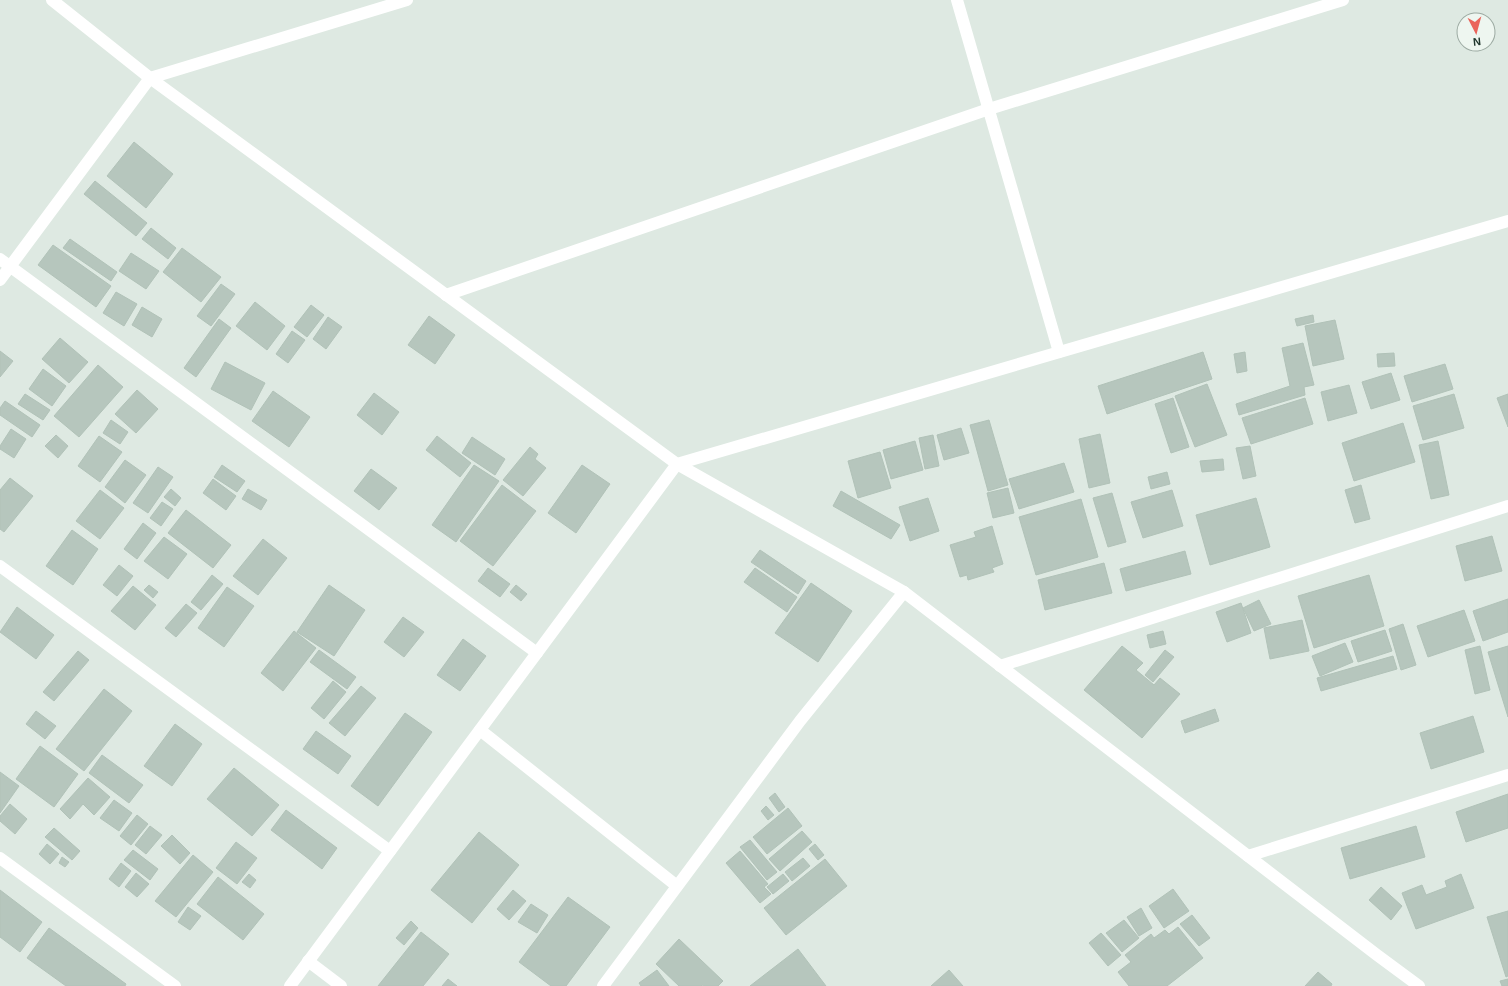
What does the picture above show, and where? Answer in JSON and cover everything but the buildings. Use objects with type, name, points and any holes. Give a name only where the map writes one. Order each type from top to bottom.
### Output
[{"type":"street","points":[[52,0],[150,78],[677,464],[904,592],[1377,955],[1420,986]]},
{"type":"street","points":[[0,280],[150,78],[407,0]]},
{"type":"street","points":[[957,0],[1059,352]]},
{"type":"street","points":[[446,295],[989,110],[1343,0]]},
{"type":"street","points":[[290,986],[677,464],[1508,221]]},
{"type":"street","points":[[0,259],[537,653]]},
{"type":"street","points":[[1000,666],[1508,506]]},
{"type":"street","points":[[0,566],[390,851]]},
{"type":"street","points":[[603,986],[800,721],[904,592]]},
{"type":"street","points":[[480,730],[677,886]]},
{"type":"street","points":[[1248,856],[1508,775]]},
{"type":"street","points":[[0,858],[175,986]]},
{"type":"street","points":[[308,961],[341,986]]}]
